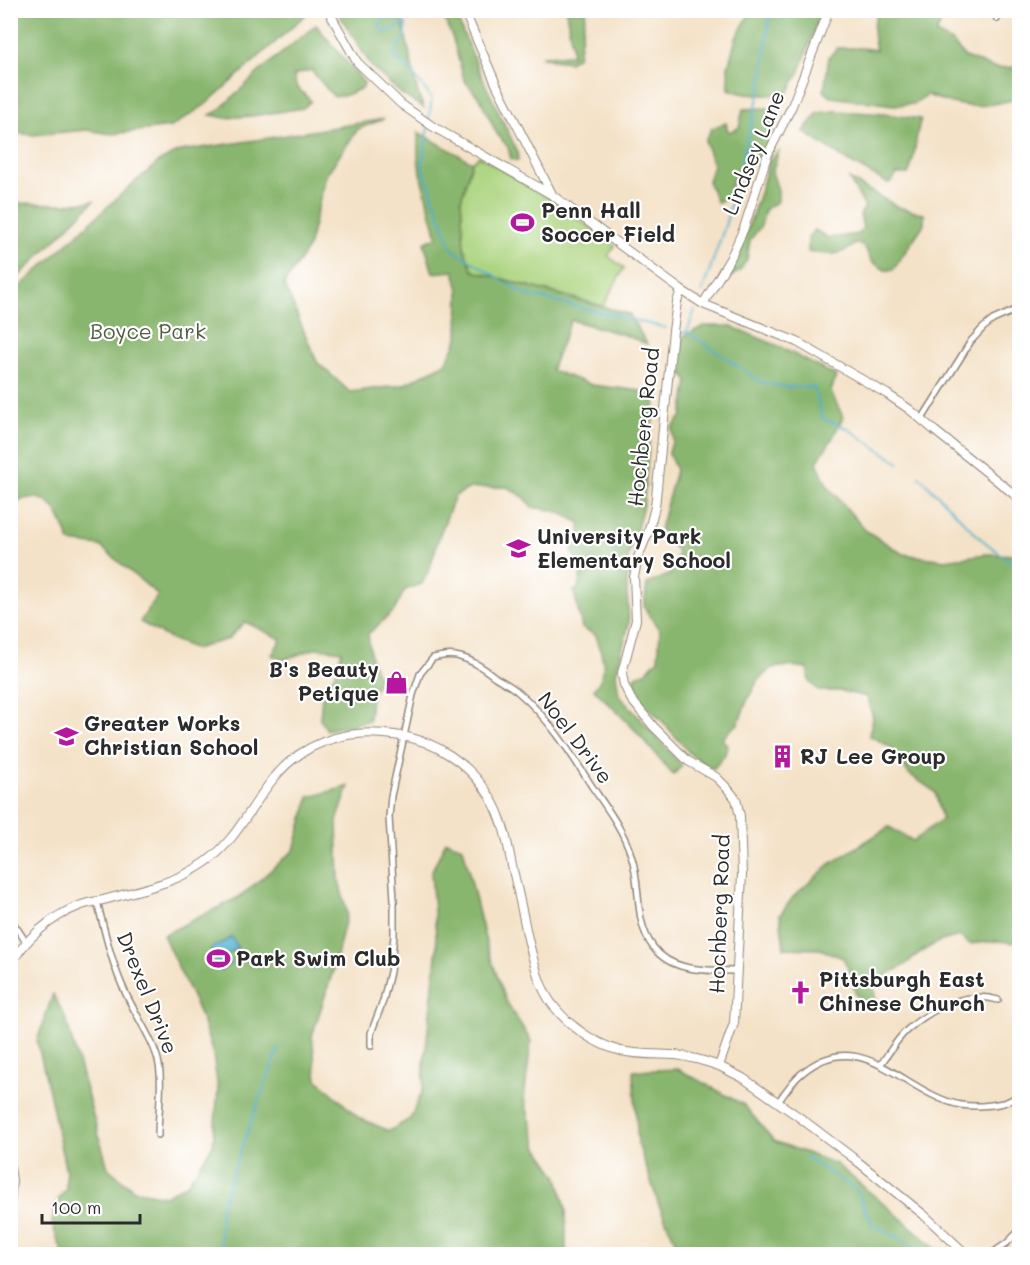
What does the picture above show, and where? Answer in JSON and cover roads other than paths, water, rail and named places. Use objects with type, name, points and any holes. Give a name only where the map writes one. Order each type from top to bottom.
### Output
[{"type":"street","points":[[328,10],[357,62],[401,104],[428,123],[552,195],[703,304],[797,342],[909,408],[1020,499]]},
{"type":"street","points":[[464,10],[496,84],[552,195]]},
{"type":"street","name":"Lindsey Lane","points":[[703,304],[731,257],[744,228],[768,156],[792,106],[830,10]]},
{"type":"street","points":[[997,19],[1002,10]]},
{"type":"street","name":"Hochberg Road","points":[[681,290],[673,331],[655,507],[638,557],[634,577],[636,620],[622,673],[624,685],[631,699],[653,726],[688,762],[716,777],[727,788],[736,800],[740,816],[742,864],[734,1023],[719,1066]]},
{"type":"street","points":[[922,419],[977,334],[993,320],[1020,308]]},
{"type":"street","name":"Noel Drive","points":[[371,1046],[371,1033],[383,1001],[390,972],[393,945],[394,900],[389,817],[391,796],[413,695],[420,674],[433,658],[447,655],[460,657],[486,670],[518,692],[563,742],[625,837],[632,858],[640,924],[661,956],[673,964],[704,970],[737,971]]},
{"type":"street","points":[[10,967],[26,942],[60,915],[79,906],[169,881],[206,862],[233,837],[272,780],[285,766],[311,748],[325,741],[350,734],[375,732],[405,736],[444,751],[463,765],[481,784],[494,804],[509,850],[537,974],[552,1004],[575,1028],[609,1047],[636,1053],[678,1056],[704,1061],[743,1078],[800,1117],[870,1171],[924,1215],[966,1254]]},
{"type":"street","name":"Drexel Drive","points":[[97,901],[115,968],[125,993],[157,1054],[160,1079],[158,1135]]},
{"type":"street","points":[[10,918],[26,942]]},
{"type":"street","points":[[881,1064],[906,1031],[924,1017],[944,1006],[974,997],[989,997],[998,1000]]},
{"type":"street","points":[[778,1102],[801,1074],[817,1063],[832,1057],[853,1056],[881,1064],[926,1092],[962,1105],[1004,1103],[1020,1096]]},
{"type":"street","points":[[10,1167],[12,1181],[10,1203]]},
{"type":"street","points":[[991,1254],[1020,1230]]},
{"type":"water","points":[[232,937],[238,948],[226,955],[231,964],[221,970],[210,949]]},
{"type":"waterway","points":[[393,10],[379,26],[384,33],[406,23],[406,36],[393,54],[414,75],[432,99],[428,122]]},
{"type":"waterway","points":[[702,292],[725,226],[762,83],[770,10]]},
{"type":"waterway","points":[[428,127],[422,165],[452,249],[524,294],[666,328]]},
{"type":"waterway","points":[[687,332],[695,310]]},
{"type":"waterway","points":[[680,333],[687,332],[761,382],[785,387],[814,387],[823,419],[847,428],[899,463]]},
{"type":"waterway","points":[[919,476],[981,539],[1020,569]]},
{"type":"waterway","points":[[221,1254],[220,1209],[279,1048]]},
{"type":"waterway","points":[[806,1157],[859,1192],[873,1225],[912,1245],[917,1254]]},
{"type":"place","name":"Penn Hall Soccer Field","points":[[523,223]]},
{"type":"place","name":"University Park Elementary School","points":[[519,549]]},
{"type":"place","name":"B's Beauty Petique","points":[[397,682]]},
{"type":"place","name":"Greater Works Christian School","points":[[66,736]]},
{"type":"place","name":"RJ Lee Group","points":[[782,757]]},
{"type":"place","name":"Park Swim Club","points":[[218,959]]},
{"type":"place","name":"Pittsburgh East Chinese Church","points":[[801,992]]},
{"type":"park label","name":"Boyce Park","points":[[148,332]]}]
